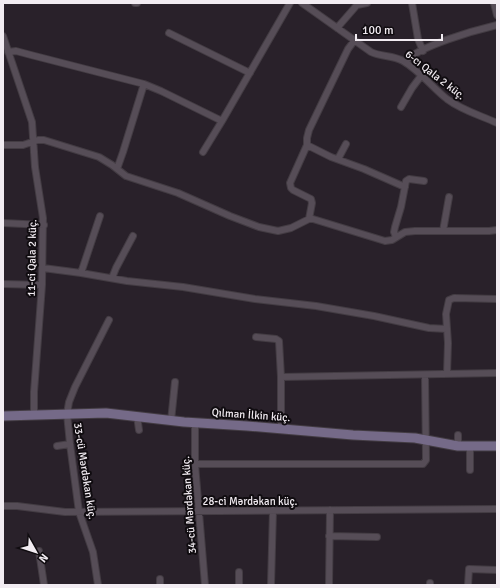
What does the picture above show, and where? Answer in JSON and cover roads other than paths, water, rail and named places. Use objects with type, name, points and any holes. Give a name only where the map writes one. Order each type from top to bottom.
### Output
[{"type":"street","points":[[203,152],[222,122],[290,3]]},
{"type":"street","name":"6-cı Qala 2 küç.","points":[[302,3],[374,53],[392,56],[405,62],[447,99],[463,109],[497,123]]},
{"type":"street","points":[[412,3],[418,39],[423,50]]},
{"type":"street","points":[[494,3],[497,15]]},
{"type":"street","points":[[337,28],[357,5],[367,4]]},
{"type":"street","points":[[405,62],[423,50],[472,31],[497,25]]},
{"type":"street","points":[[169,33],[250,73]]},
{"type":"street","name":"11-ci Qala 2 küç.","points":[[3,36],[31,116],[34,130],[35,167],[44,225],[43,268],[34,392],[34,415]]},
{"type":"street","points":[[309,219],[312,203],[311,199],[293,190],[290,183],[307,145],[309,130],[348,49],[354,40]]},
{"type":"street","points":[[8,52],[16,51],[144,84],[222,122]]},
{"type":"street","points":[[401,107],[412,88],[422,76]]},
{"type":"street","points":[[117,169],[124,152],[144,84]]},
{"type":"street","points":[[3,145],[23,145],[44,140],[88,153],[106,161],[126,176],[178,193],[241,221],[268,229],[278,230],[291,228],[309,219],[319,220],[385,241],[392,240],[405,232],[415,231],[489,232],[497,230]]},
{"type":"street","points":[[338,159],[346,144]]},
{"type":"street","points":[[307,145],[331,157],[405,187]]},
{"type":"street","points":[[396,237],[394,232],[406,181],[409,179],[424,181]]},
{"type":"street","points":[[443,231],[449,197]]},
{"type":"street","points":[[81,272],[100,216]]},
{"type":"street","points":[[3,223],[44,225]]},
{"type":"street","points":[[112,278],[132,236]]},
{"type":"street","points":[[43,268],[184,286],[381,317],[429,328],[447,329]]},
{"type":"street","points":[[3,284],[42,285]]},
{"type":"street","points":[[447,374],[446,309],[449,300],[451,298],[497,299]]},
{"type":"street","name":"33-cü Mərdəkan küç.","points":[[98,585],[93,552],[79,512],[67,414],[69,402],[75,387],[109,320]]},
{"type":"street","points":[[256,337],[276,339],[279,341],[281,428]]},
{"type":"street","points":[[281,377],[497,373]]},
{"type":"street","points":[[196,464],[422,465],[426,460],[425,375]]},
{"type":"street","points":[[171,421],[176,382]]},
{"type":"street","name":"Qılman İlkin küç.","points":[[3,416],[106,413],[195,423],[281,428],[353,435],[415,438],[458,446],[497,446]]},
{"type":"street","points":[[137,416],[139,430]]},
{"type":"street","name":"34-cü Mərdəkan küç.","points":[[195,423],[196,464],[204,585]]},
{"type":"street","points":[[458,435],[458,446]]},
{"type":"street","points":[[57,446],[70,444]]},
{"type":"street","points":[[470,447],[470,470]]},
{"type":"street","name":"28-ci Mərdəkan küç.","points":[[3,506],[17,506],[65,512],[497,509]]},
{"type":"street","points":[[271,585],[274,510]]},
{"type":"street","points":[[328,585],[330,510]]},
{"type":"street","points":[[329,536],[377,538]]},
{"type":"street","points":[[39,551],[44,585]]},
{"type":"street","points":[[468,585],[469,569],[497,570]]},
{"type":"street","points":[[239,572],[239,585]]}]
